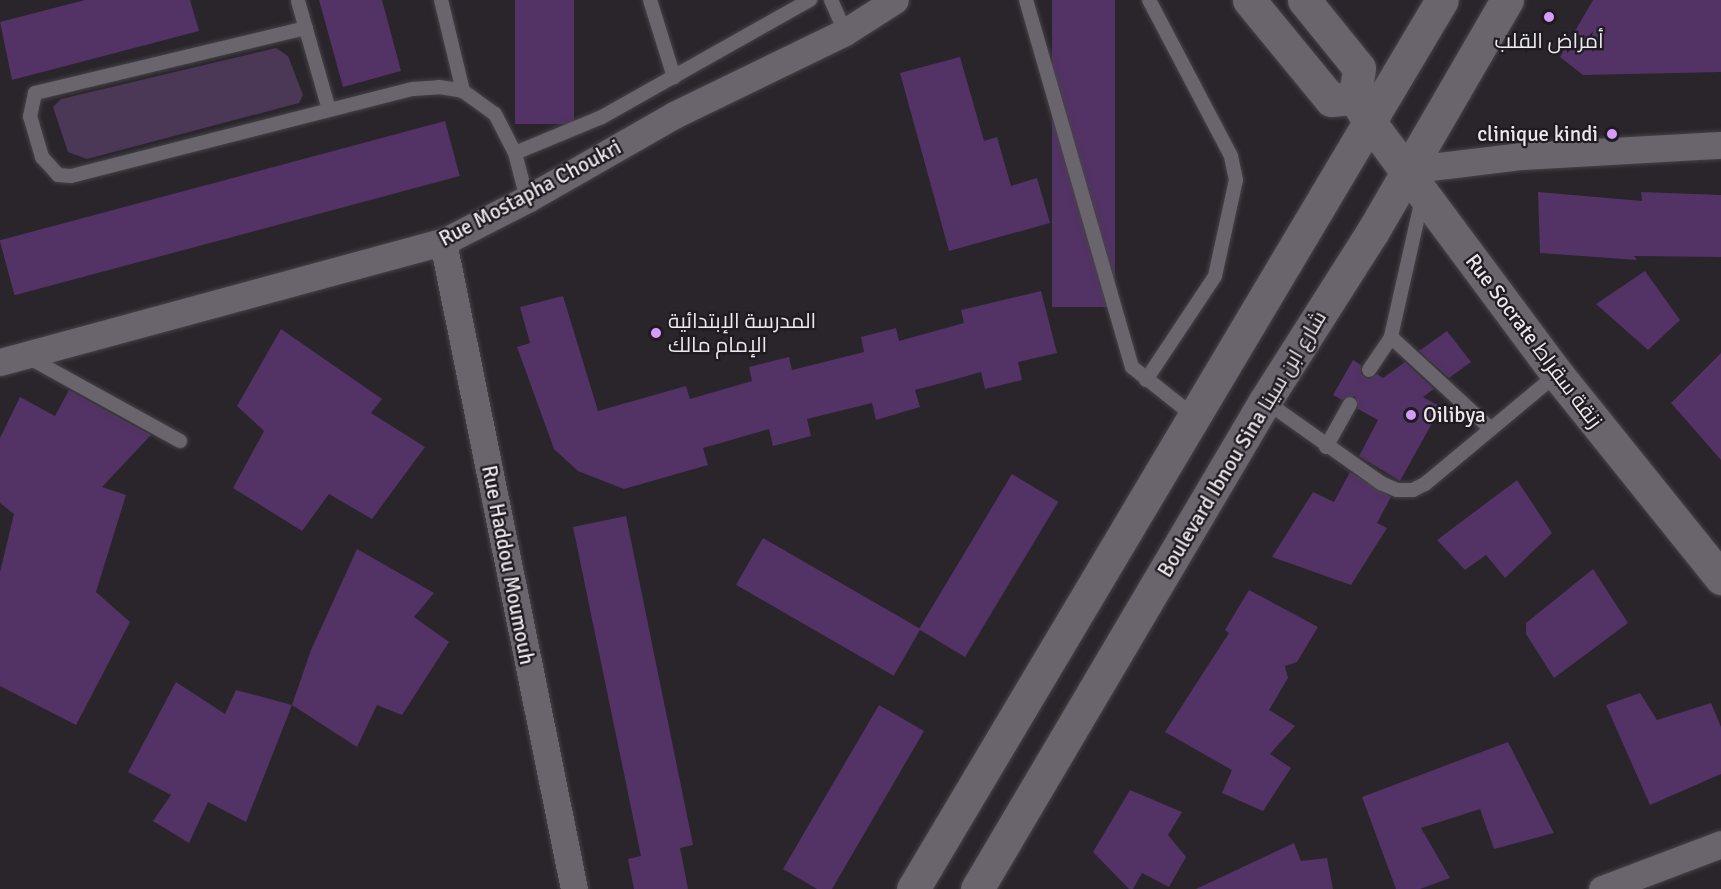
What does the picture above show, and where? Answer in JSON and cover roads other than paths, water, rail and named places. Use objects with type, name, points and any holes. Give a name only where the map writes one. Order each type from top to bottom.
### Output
[{"type":"main road","points":[[1249,0],[1331,100],[1362,110]]},
{"type":"main road","points":[[1304,0],[1359,68],[1362,110]]},
{"type":"main road","points":[[913,889],[1195,417],[1362,110],[1442,0]]},
{"type":"main road","name":"Boulevard Ibnou Sina شارع ابن سينا","points":[[977,889],[1265,401],[1373,231],[1414,182],[1507,0]]},
{"type":"main road","name":"Rue Socrate زنقة سقراط","points":[[1362,110],[1557,374],[1721,578]]},
{"type":"street","name":"Rue Mostapha Choukri","points":[[12,359],[443,242],[527,199],[674,115],[845,32],[895,0]]},
{"type":"street","points":[[1414,182],[1522,156],[1721,146]]},
{"type":"street","name":"Rue Haddou Moumouh","points":[[443,242],[574,889]]},
{"type":"street","points":[[1602,889],[1721,844]]},
{"type":"lane","points":[[441,0],[463,91]]},
{"type":"lane","points":[[650,0],[674,77]]},
{"type":"lane","points":[[515,153],[602,117],[810,0]]},
{"type":"lane","points":[[831,0],[845,32]]},
{"type":"lane","points":[[1026,0],[1124,347],[1132,367],[1195,417]]},
{"type":"lane","points":[[1146,380],[1215,276],[1236,180],[1231,156],[1149,0]]},
{"type":"lane","points":[[298,1],[329,110]]},
{"type":"lane","points":[[306,28],[35,93],[30,116],[49,167],[58,175],[71,176],[413,89],[463,91],[495,114],[515,153],[527,199]]},
{"type":"lane","points":[[1369,370],[1391,337],[1414,182]]},
{"type":"lane","points":[[1391,337],[1491,429]]},
{"type":"lane","points":[[12,359],[180,441]]},
{"type":"lane","points":[[1265,401],[1326,447],[1381,483],[1397,490],[1413,490],[1425,484],[1557,374]]},
{"type":"lane","points":[[1326,447],[1350,404]]},
{"type":"place","name":"أمراض القلب","points":[[1549,17]]},
{"type":"place","name":"clinique kindi","points":[[1612,134]]},
{"type":"place","name":"المدرسة الإبتدائية الإمام مالك","points":[[656,333]]},
{"type":"place","name":"Oilibya","points":[[1411,415]]}]
